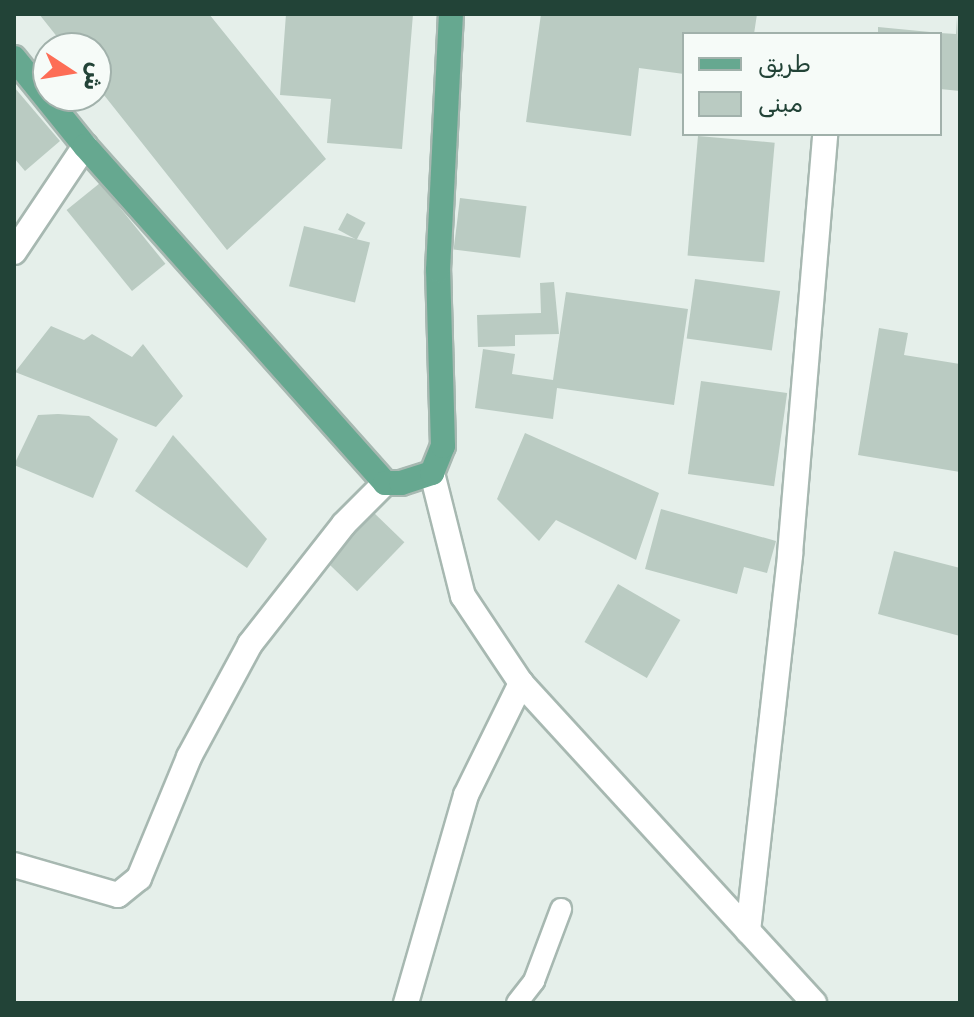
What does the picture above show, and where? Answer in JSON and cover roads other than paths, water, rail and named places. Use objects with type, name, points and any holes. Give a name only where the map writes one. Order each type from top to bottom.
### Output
[{"type":"main road","points":[[14,58],[85,146],[385,483],[432,473],[443,446],[438,270],[451,14]]},
{"type":"street","points":[[748,931],[790,554],[825,136]]},
{"type":"street","points":[[14,252],[85,146]]},
{"type":"street","points":[[432,473],[463,596],[521,683],[814,1003]]},
{"type":"street","points":[[14,865],[118,895],[139,878],[189,757],[250,644],[344,524],[385,483]]},
{"type":"street","points":[[406,1003],[466,795],[521,683]]},
{"type":"lane","points":[[517,1003],[534,981],[561,909]]}]
